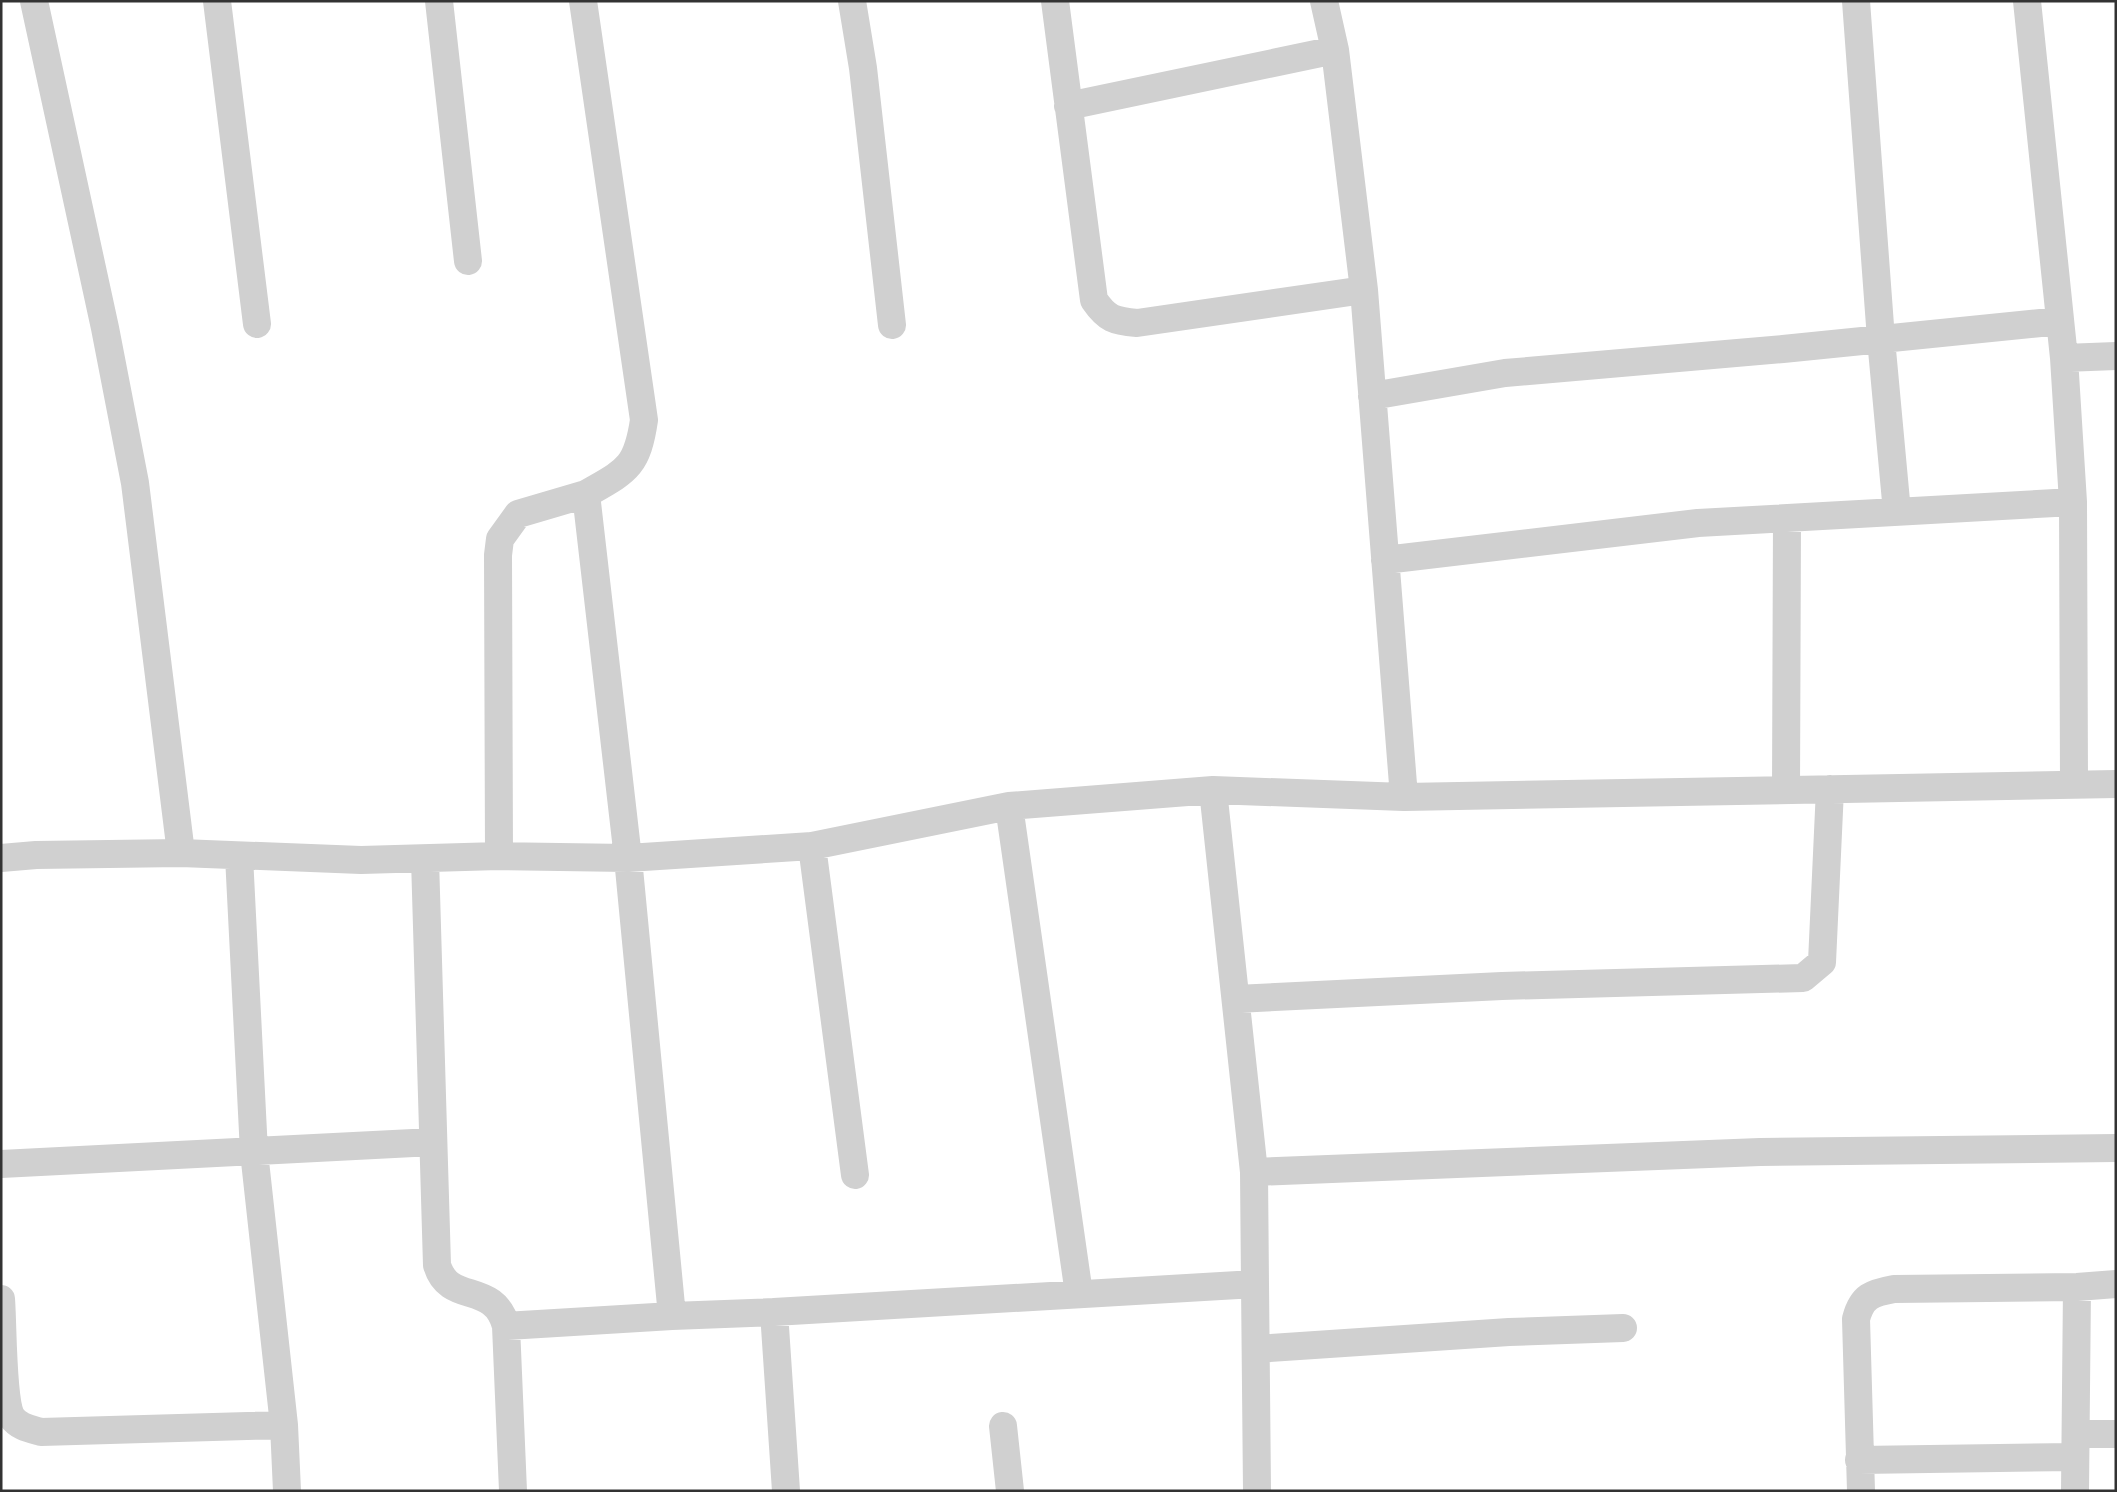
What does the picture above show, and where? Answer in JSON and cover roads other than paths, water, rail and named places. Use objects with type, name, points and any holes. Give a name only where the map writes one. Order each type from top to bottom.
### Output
[{"type":"street","points":[[34,1],[103,319],[135,483],[180,853]]},
{"type":"street","points":[[217,1],[257,324]]},
{"type":"street","points":[[439,1],[468,261]]},
{"type":"street","points":[[499,856],[498,555],[500,539],[518,514],[586,494],[618,475],[634,459],[641,441],[644,420],[582,1]]},
{"type":"street","points":[[852,1],[863,68],[892,325]]},
{"type":"street","points":[[1054,1],[1094,300],[1103,314],[1117,321],[1137,322],[1364,290]]},
{"type":"street","points":[[1324,1],[1335,50],[1364,290],[1404,797]]},
{"type":"street","points":[[1856,1],[1881,339],[1897,512]]},
{"type":"street","points":[[2027,1],[2064,358],[2073,502],[2074,784]]},
{"type":"street","points":[[1068,106],[1335,50]]},
{"type":"street","points":[[1372,396],[1505,374],[2060,321]]},
{"type":"street","points":[[2064,358],[2116,356]]},
{"type":"street","points":[[586,494],[628,858],[672,1316]]},
{"type":"street","points":[[1385,560],[1698,523],[2073,502]]},
{"type":"street","points":[[1786,790],[1787,518]]},
{"type":"street","points":[[1,858],[36,855],[180,853],[361,860],[499,856],[628,858],[812,846],[1009,806],[1213,790],[1404,797],[2116,784]]},
{"type":"street","points":[[1236,999],[1502,986],[1802,978],[1822,962],[1830,789]]},
{"type":"street","points":[[1213,790],[1254,1172],[1258,1491]]},
{"type":"street","points":[[1009,806],[1079,1294]]},
{"type":"street","points":[[812,846],[855,1175]]},
{"type":"street","points":[[239,856],[254,1152],[284,1425],[287,1491]]},
{"type":"street","points":[[425,858],[437,1265],[440,1276],[447,1283],[462,1292],[480,1295],[492,1302],[502,1312],[506,1326],[513,1491]]},
{"type":"street","points":[[1,1164],[433,1142]]},
{"type":"street","points":[[1254,1172],[1760,1152],[2116,1148]]},
{"type":"street","points":[[506,1326],[1256,1284]]},
{"type":"street","points":[[1861,1491],[1856,1319],[1860,1306],[1868,1297],[1878,1292],[1894,1289],[2077,1287],[2116,1284]]},
{"type":"street","points":[[2076,1491],[2077,1287]]},
{"type":"street","points":[[1,1299],[6,1396],[11,1416],[23,1427],[41,1432],[284,1425]]},
{"type":"street","points":[[774,1312],[786,1491]]},
{"type":"street","points":[[1256,1349],[1499,1333],[1624,1328]]},
{"type":"street","points":[[1003,1426],[1010,1491]]},
{"type":"street","points":[[1860,1460],[2076,1445],[2116,1434]]}]
